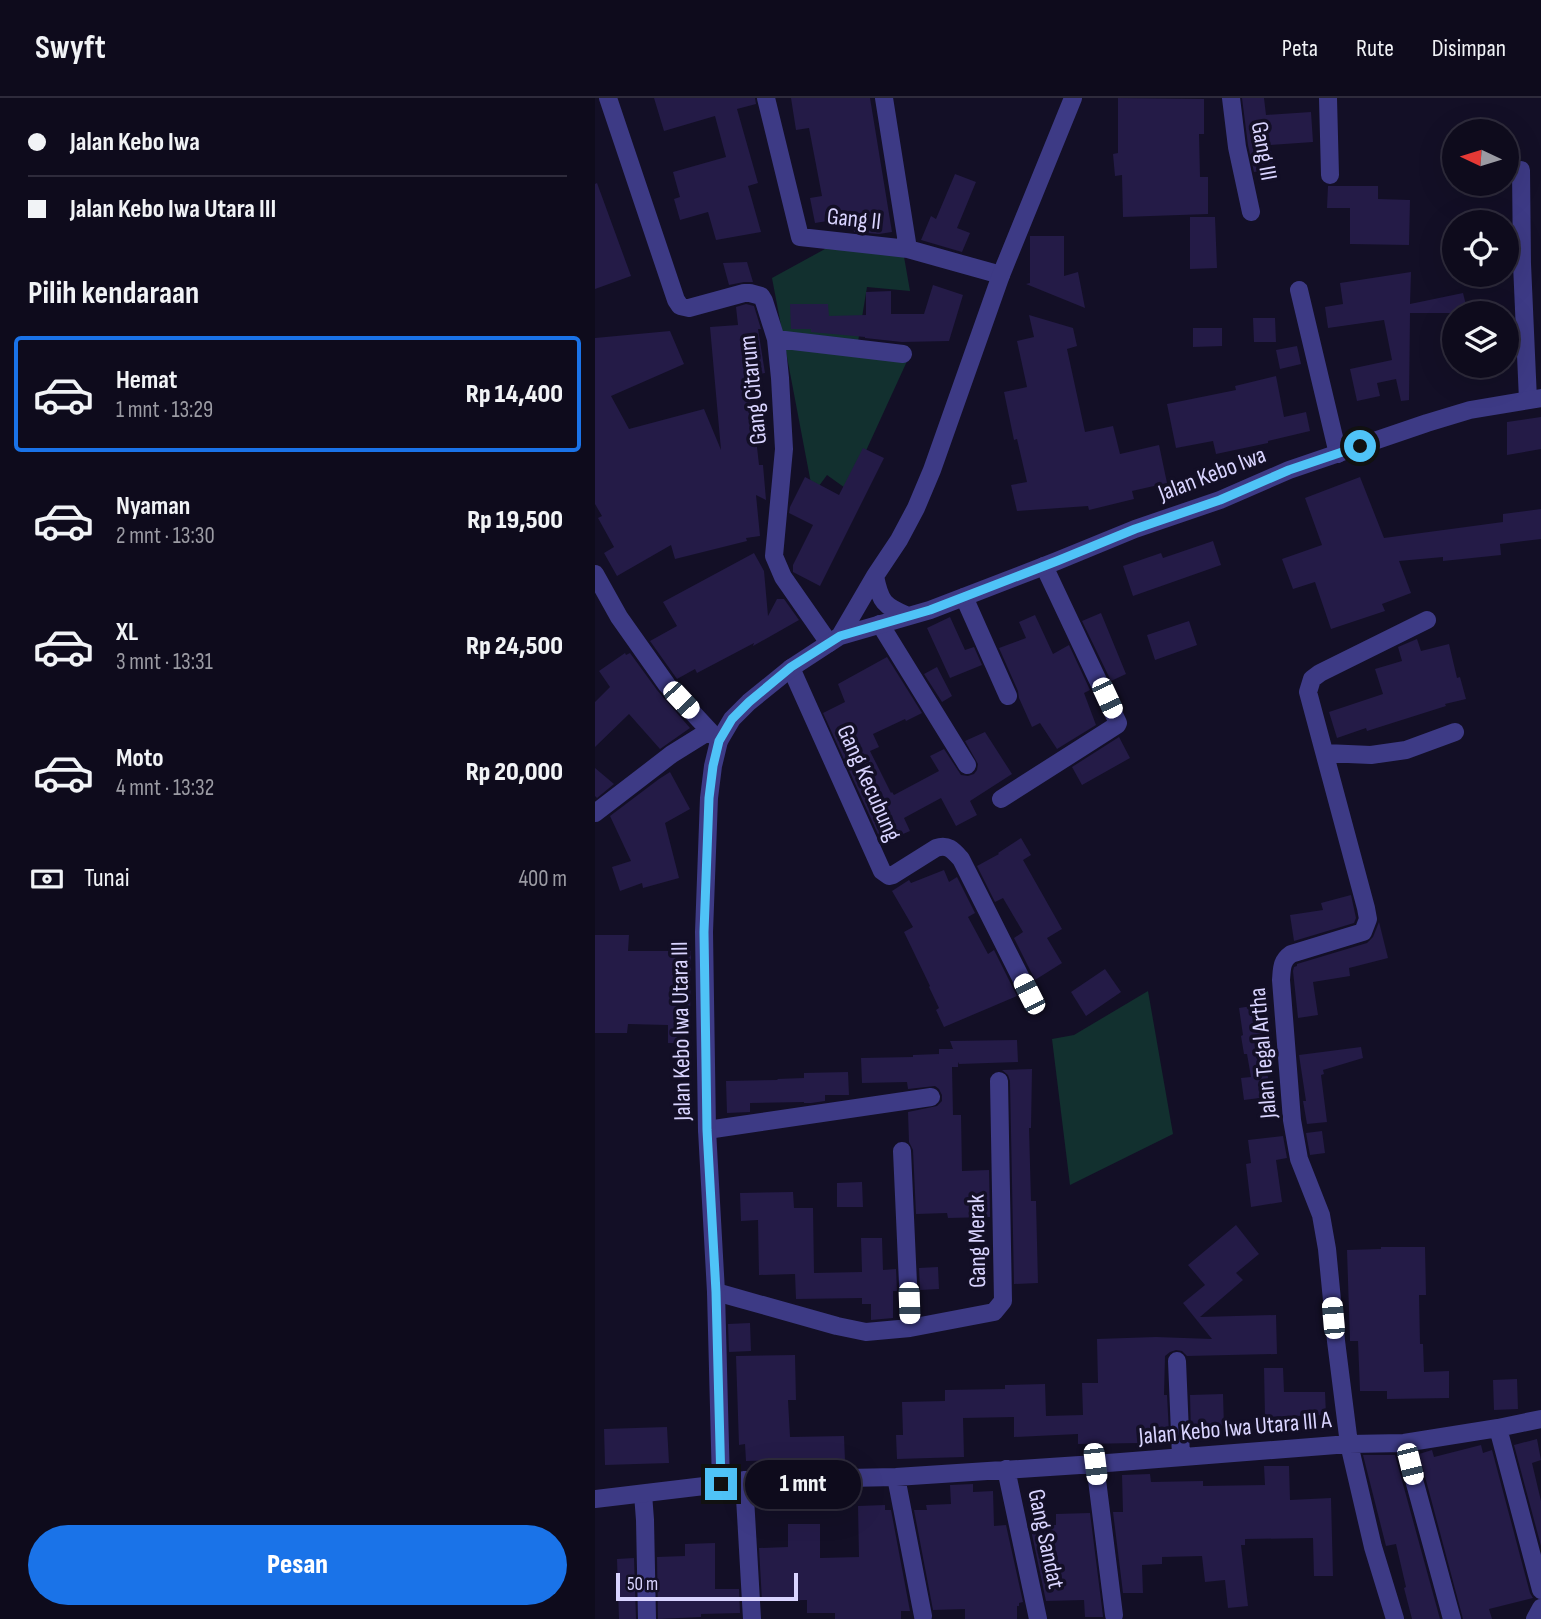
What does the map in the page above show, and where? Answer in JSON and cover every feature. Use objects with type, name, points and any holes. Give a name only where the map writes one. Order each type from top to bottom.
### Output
[{"type":"street","name":"Gang Citarum","points":[[608,98],[680,306],[689,308],[744,293],[755,293],[764,301],[776,339],[784,449],[773,556],[783,577],[834,640]]},
{"type":"street","name":"Gang II","points":[[766,98],[800,237],[908,249],[1001,275]]},
{"type":"street","points":[[884,98],[908,249]]},
{"type":"street","points":[[908,616],[882,601],[875,576],[916,509],[1001,275],[1073,98]]},
{"type":"street","name":"Gang III","points":[[1231,98],[1237,147],[1251,212]]},
{"type":"street","points":[[1328,98],[1330,174]]},
{"type":"street","points":[[1521,170],[1522,264],[1534,399]]},
{"type":"street","points":[[1299,290],[1338,454]]},
{"type":"street","points":[[776,339],[903,354]]},
{"type":"street","name":"Jalan Kebo Iwa","points":[[908,616],[964,597],[1135,529],[1220,500],[1289,470],[1470,410],[1534,399]]},
{"type":"street","points":[[1001,799],[1118,723],[1044,566]]},
{"type":"street","points":[[595,573],[619,617],[667,685],[714,736],[672,754],[595,813]]},
{"type":"street","name":"Jalan Kebo Iwa Utara III","points":[[834,640],[875,576]]},
{"type":"street","points":[[964,597],[1008,696]]},
{"type":"street","name":"Jalan Kebo Iwa Utara III","points":[[721,1484],[716,1292],[707,1130],[704,932],[714,736],[791,667],[834,640],[908,616]]},
{"type":"street","name":"Jalan Tegal Artha","points":[[1349,1444],[1327,1249],[1321,1216],[1299,1159],[1292,1120],[1281,980],[1287,957],[1363,932],[1368,919],[1308,692],[1312,679],[1320,673],[1427,620]]},
{"type":"street","points":[[880,624],[967,765]]},
{"type":"street","name":"Gang Kecubung","points":[[791,667],[882,871],[889,876],[893,875],[936,848],[943,846],[952,849],[961,859],[1029,994]]},
{"type":"street","points":[[1325,753],[1371,755],[1406,750],[1455,732]]},
{"type":"street","name":"Gang Merak","points":[[716,1292],[866,1332],[910,1328],[994,1312],[1003,1301],[999,1081]]},
{"type":"street","points":[[707,1130],[931,1097]]},
{"type":"street","points":[[902,1151],[910,1328]]},
{"type":"street","points":[[1177,1361],[1181,1457]]},
{"type":"street","name":"Jalan Kebo Iwa Utara III A","points":[[595,1499],[744,1480],[895,1477],[1349,1444],[1405,1443],[1541,1419]]},
{"type":"street","points":[[1498,1428],[1541,1590]]},
{"type":"street","points":[[1405,1443],[1452,1619]]},
{"type":"street","points":[[1349,1444],[1373,1547],[1395,1619]]},
{"type":"street","points":[[1095,1464],[1114,1615]]},
{"type":"street","name":"Gang Sandat","points":[[1006,1469],[1038,1619]]},
{"type":"street","points":[[895,1477],[923,1616]]},
{"type":"street","points":[[744,1480],[752,1619]]},
{"type":"street","points":[[643,1494],[647,1619]]},
{"type":"street","points":[[1535,1619],[1541,1608]]},
{"type":"green space","points":[[825,249],[903,251],[910,291],[867,287],[856,354],[908,359],[848,490],[827,475],[813,494],[772,278]]},
{"type":"green space","points":[[1148,991],[1173,1134],[1070,1185],[1052,1039],[1074,1035]]},
{"type":"building","points":[[654,98],[755,98],[756,104],[737,109],[758,183],[748,186],[761,232],[716,240],[708,212],[680,220],[674,199],[680,197],[673,172],[726,157],[715,116],[664,131]]},
{"type":"building","points":[[791,98],[870,98],[892,232],[854,232],[852,217],[815,223],[810,198],[822,196],[809,128],[796,130]]},
{"type":"building","points":[[1118,98],[1204,99],[1204,134],[1199,134],[1200,177],[1208,177],[1208,214],[1123,217],[1122,175],[1115,176],[1113,154],[1118,153]]},
{"type":"building","points":[[1242,98],[1264,98],[1266,115],[1311,112],[1313,142],[1270,145],[1274,169],[1254,172]]},
{"type":"building","points":[[955,174],[976,182],[957,228],[970,233],[962,252],[921,240],[931,216],[936,219]]},
{"type":"building","points":[[597,183],[631,276],[595,289],[595,184]]},
{"type":"building","points":[[1328,186],[1378,186],[1378,199],[1410,200],[1409,245],[1350,244],[1350,208],[1327,208]]},
{"type":"building","points":[[1190,217],[1215,217],[1217,268],[1190,269]]},
{"type":"building","points":[[1030,236],[1064,236],[1064,276],[1078,272],[1085,308],[1026,284],[1030,283]]},
{"type":"building","points":[[747,262],[753,282],[729,285],[723,263]]},
{"type":"building","points":[[1411,272],[1410,304],[1463,293],[1465,301],[1442,301],[1442,313],[1410,313],[1409,400],[1401,401],[1396,379],[1377,383],[1380,396],[1357,401],[1350,369],[1392,360],[1384,320],[1328,328],[1325,307],[1343,304],[1340,283]]},
{"type":"building","points":[[933,285],[963,295],[949,341],[902,342],[811,332],[811,329],[791,329],[790,304],[828,304],[829,316],[866,315],[866,292],[891,291],[891,314],[924,314]]},
{"type":"building","points":[[746,304],[754,306],[761,329],[758,329],[765,373],[749,375],[759,465],[763,465],[766,500],[756,495],[760,536],[675,559],[671,545],[617,576],[604,553],[614,547],[598,518],[602,516],[595,504],[595,338],[670,331],[684,364],[611,396],[629,429],[704,409],[721,450],[710,327],[738,325],[736,307]]},
{"type":"building","points":[[1029,315],[1073,328],[1077,346],[1067,349],[1085,432],[1113,426],[1120,454],[1159,445],[1167,483],[1132,491],[1134,499],[1089,510],[1088,506],[1017,511],[1011,485],[1027,482],[1017,439],[1014,440],[1004,392],[1027,387],[1017,341],[1034,337]]},
{"type":"building","points":[[1253,318],[1275,318],[1276,342],[1254,342]]},
{"type":"building","points":[[1193,328],[1222,328],[1222,346],[1193,347]]},
{"type":"building","points":[[1297,346],[1301,364],[1280,369],[1276,350]]},
{"type":"building","points":[[1276,376],[1284,417],[1306,412],[1310,431],[1216,454],[1213,441],[1176,448],[1167,404],[1236,390],[1235,386]]},
{"type":"building","points":[[1541,417],[1541,449],[1507,455],[1507,422]]},
{"type":"building","points":[[863,448],[884,458],[820,586],[793,572],[793,565],[813,525],[789,513],[790,507],[805,477],[839,495]]},
{"type":"building","points":[[1360,477],[1384,538],[1503,522],[1503,514],[1541,509],[1541,539],[1500,544],[1501,555],[1443,561],[1443,557],[1399,561],[1411,593],[1382,604],[1385,611],[1331,629],[1315,582],[1293,589],[1282,559],[1322,545],[1305,498]]},
{"type":"building","points":[[1213,541],[1221,565],[1133,596],[1123,566],[1161,553],[1163,558]]},
{"type":"building","points":[[754,553],[764,571],[768,616],[777,599],[784,599],[799,620],[753,646],[754,643],[697,673],[695,669],[677,679],[650,641],[677,626],[663,602]]},
{"type":"building","points":[[1101,613],[1126,674],[1111,681],[1082,621]]},
{"type":"building","points":[[1035,615],[1053,654],[1069,645],[1090,690],[1084,693],[1096,725],[1057,749],[1040,723],[1032,727],[999,648],[1026,638],[1019,622]]},
{"type":"building","points":[[950,617],[965,650],[974,647],[982,665],[950,678],[927,628]]},
{"type":"building","points":[[1189,621],[1197,645],[1155,660],[1147,635]]},
{"type":"building","points":[[1417,639],[1421,651],[1449,644],[1457,678],[1460,677],[1466,699],[1337,738],[1329,712],[1383,694],[1375,669],[1402,661],[1398,647]]},
{"type":"building","points":[[625,653],[630,653],[690,728],[660,749],[629,714],[595,747],[595,702],[610,687],[599,671]]},
{"type":"building","points":[[887,657],[922,713],[873,734],[879,747],[870,751],[891,793],[894,795],[939,771],[930,756],[944,749],[961,775],[974,774],[978,764],[965,741],[985,732],[1012,774],[970,801],[977,815],[956,826],[941,798],[904,818],[910,831],[882,843],[823,713],[845,702],[838,684]]},
{"type":"building","points":[[937,667],[952,696],[942,702],[924,674]]},
{"type":"building","points":[[1119,737],[1130,758],[1082,785],[1072,767]]},
{"type":"building","points":[[595,768],[614,784],[597,798],[595,796]]},
{"type":"building","points":[[670,772],[690,809],[665,823],[679,878],[643,888],[642,883],[620,891],[612,867],[631,861],[610,816]]},
{"type":"building","points":[[1021,838],[1031,855],[1023,860],[1062,929],[1047,938],[1062,963],[1035,980],[1014,938],[1023,932],[1003,898],[995,902],[977,866]]},
{"type":"building","points":[[944,870],[949,882],[957,877],[975,913],[968,917],[988,954],[994,950],[1017,996],[944,1027],[930,986],[904,932],[913,927],[892,891],[909,880],[911,883]]},
{"type":"building","points":[[1351,895],[1356,918],[1354,923],[1294,941],[1290,915],[1323,910],[1321,903]]},
{"type":"building","points":[[1379,922],[1388,958],[1349,968],[1350,976],[1313,982],[1318,1015],[1298,1018],[1294,967],[1367,943],[1373,937]]},
{"type":"building","points":[[595,935],[629,935],[628,951],[691,951],[690,1025],[687,1024],[686,1043],[668,1043],[668,1025],[628,1024],[627,1033],[595,1033]]},
{"type":"building","points":[[1105,969],[1121,992],[1086,1016],[1071,992]]},
{"type":"building","points":[[1258,1005],[1269,1085],[1266,1085],[1267,1097],[1244,1100],[1241,1078],[1251,1077],[1247,1054],[1244,1054],[1239,1008]]},
{"type":"building","points":[[1017,1040],[1018,1062],[958,1062],[958,1067],[952,1067],[953,1115],[961,1115],[962,1171],[989,1170],[990,1217],[948,1218],[947,1213],[916,1214],[908,1112],[937,1106],[942,1101],[942,1095],[935,1086],[908,1089],[907,1082],[862,1083],[861,1058],[939,1054],[939,1049],[953,1049],[950,1041]]},
{"type":"building","points":[[1361,1047],[1363,1058],[1323,1070],[1324,1074],[1321,1075],[1327,1122],[1307,1124],[1299,1055]]},
{"type":"building","points":[[1032,1069],[1029,1128],[1031,1201],[1036,1201],[1038,1283],[1014,1284],[1010,1081],[1002,1070]]},
{"type":"building","points":[[848,1072],[849,1095],[825,1095],[825,1101],[811,1103],[750,1103],[750,1112],[727,1113],[726,1081],[778,1080],[804,1078],[804,1073]]},
{"type":"building","points":[[1322,1131],[1325,1153],[1310,1155],[1306,1133]]},
{"type":"building","points":[[1283,1136],[1287,1158],[1276,1160],[1282,1202],[1251,1207],[1246,1164],[1251,1163],[1248,1140]]},
{"type":"building","points":[[862,1182],[863,1207],[837,1207],[837,1183]]},
{"type":"building","points":[[793,1192],[794,1208],[813,1208],[814,1273],[862,1272],[861,1238],[882,1238],[883,1270],[896,1269],[897,1291],[893,1291],[893,1318],[871,1320],[871,1304],[862,1304],[862,1298],[796,1299],[795,1274],[759,1275],[758,1220],[741,1221],[740,1193]]},
{"type":"building","points":[[1236,1225],[1259,1254],[1236,1273],[1243,1280],[1200,1317],[1276,1315],[1277,1354],[1187,1356],[1182,1351],[1170,1352],[1165,1356],[1164,1395],[1167,1395],[1169,1433],[1138,1435],[1139,1443],[1078,1444],[1078,1434],[1014,1437],[1014,1417],[963,1418],[964,1457],[897,1459],[896,1435],[903,1435],[902,1402],[945,1401],[945,1390],[1005,1389],[1005,1385],[1045,1384],[1046,1416],[1083,1415],[1082,1383],[1098,1383],[1097,1339],[1212,1339],[1183,1303],[1205,1285],[1188,1265]]},
{"type":"building","points":[[1425,1247],[1426,1295],[1419,1295],[1420,1344],[1423,1344],[1424,1372],[1449,1371],[1449,1398],[1387,1399],[1387,1391],[1360,1391],[1358,1341],[1350,1341],[1347,1250]]},
{"type":"building","points":[[938,1267],[939,1289],[920,1290],[919,1268]]},
{"type":"building","points":[[750,1323],[751,1351],[729,1352],[728,1324]]},
{"type":"building","points":[[795,1355],[796,1400],[788,1400],[790,1437],[844,1436],[845,1461],[827,1461],[827,1467],[800,1468],[800,1462],[792,1460],[746,1461],[745,1444],[739,1445],[736,1356]]},
{"type":"building","points":[[1264,1368],[1283,1368],[1284,1392],[1325,1392],[1326,1415],[1265,1417]]},
{"type":"building","points":[[1517,1379],[1518,1409],[1494,1410],[1493,1380]]},
{"type":"building","points":[[1223,1394],[1224,1427],[1208,1427],[1208,1432],[1191,1433],[1190,1395]]},
{"type":"building","points":[[667,1427],[669,1463],[605,1465],[604,1429]]},
{"type":"building","points":[[1537,1439],[1541,1460],[1532,1463],[1541,1501],[1541,1546],[1514,1445]]},
{"type":"building","points":[[1481,1445],[1483,1453],[1492,1450],[1533,1598],[1489,1609],[1492,1619],[1463,1619],[1419,1454],[1432,1450],[1434,1457]]},
{"type":"building","points":[[1363,1455],[1395,1455],[1440,1619],[1412,1619],[1396,1544],[1386,1546]]},
{"type":"building","points":[[1264,1466],[1289,1466],[1290,1500],[1331,1498],[1333,1576],[1314,1576],[1313,1538],[1245,1539],[1245,1545],[1241,1545],[1248,1606],[1228,1608],[1225,1580],[1205,1582],[1202,1556],[1162,1557],[1162,1564],[1142,1565],[1143,1593],[1123,1593],[1113,1512],[1123,1512],[1122,1475],[1150,1474],[1151,1482],[1203,1481],[1203,1486],[1265,1485]]},
{"type":"building","points":[[973,1484],[973,1492],[993,1491],[994,1526],[1006,1525],[1023,1602],[1017,1606],[1017,1619],[965,1619],[965,1609],[933,1610],[914,1510],[927,1510],[926,1505],[951,1504],[950,1485]]},
{"type":"building","points":[[801,1490],[828,1490],[828,1507],[801,1507]]},
{"type":"building","points":[[885,1505],[885,1510],[891,1510],[910,1611],[901,1611],[901,1619],[835,1619],[835,1613],[807,1613],[807,1600],[762,1601],[759,1548],[788,1547],[788,1524],[820,1524],[820,1558],[859,1557],[858,1506]]},
{"type":"building","points":[[1090,1513],[1103,1617],[1085,1617],[1084,1600],[1046,1601],[1030,1525],[1056,1525],[1056,1514]]},
{"type":"building","points":[[715,1543],[715,1589],[739,1589],[740,1613],[658,1619],[657,1557],[685,1556],[685,1544]]},
{"type":"building","points":[[634,1558],[636,1619],[619,1619],[617,1559]]},
{"type":"route","points":[[721,1484],[716,1292],[707,1130],[704,932],[709,798],[713,766],[719,741],[732,719],[791,667],[840,636],[930,610],[1135,529],[1220,500],[1289,470],[1360,446]]}]
